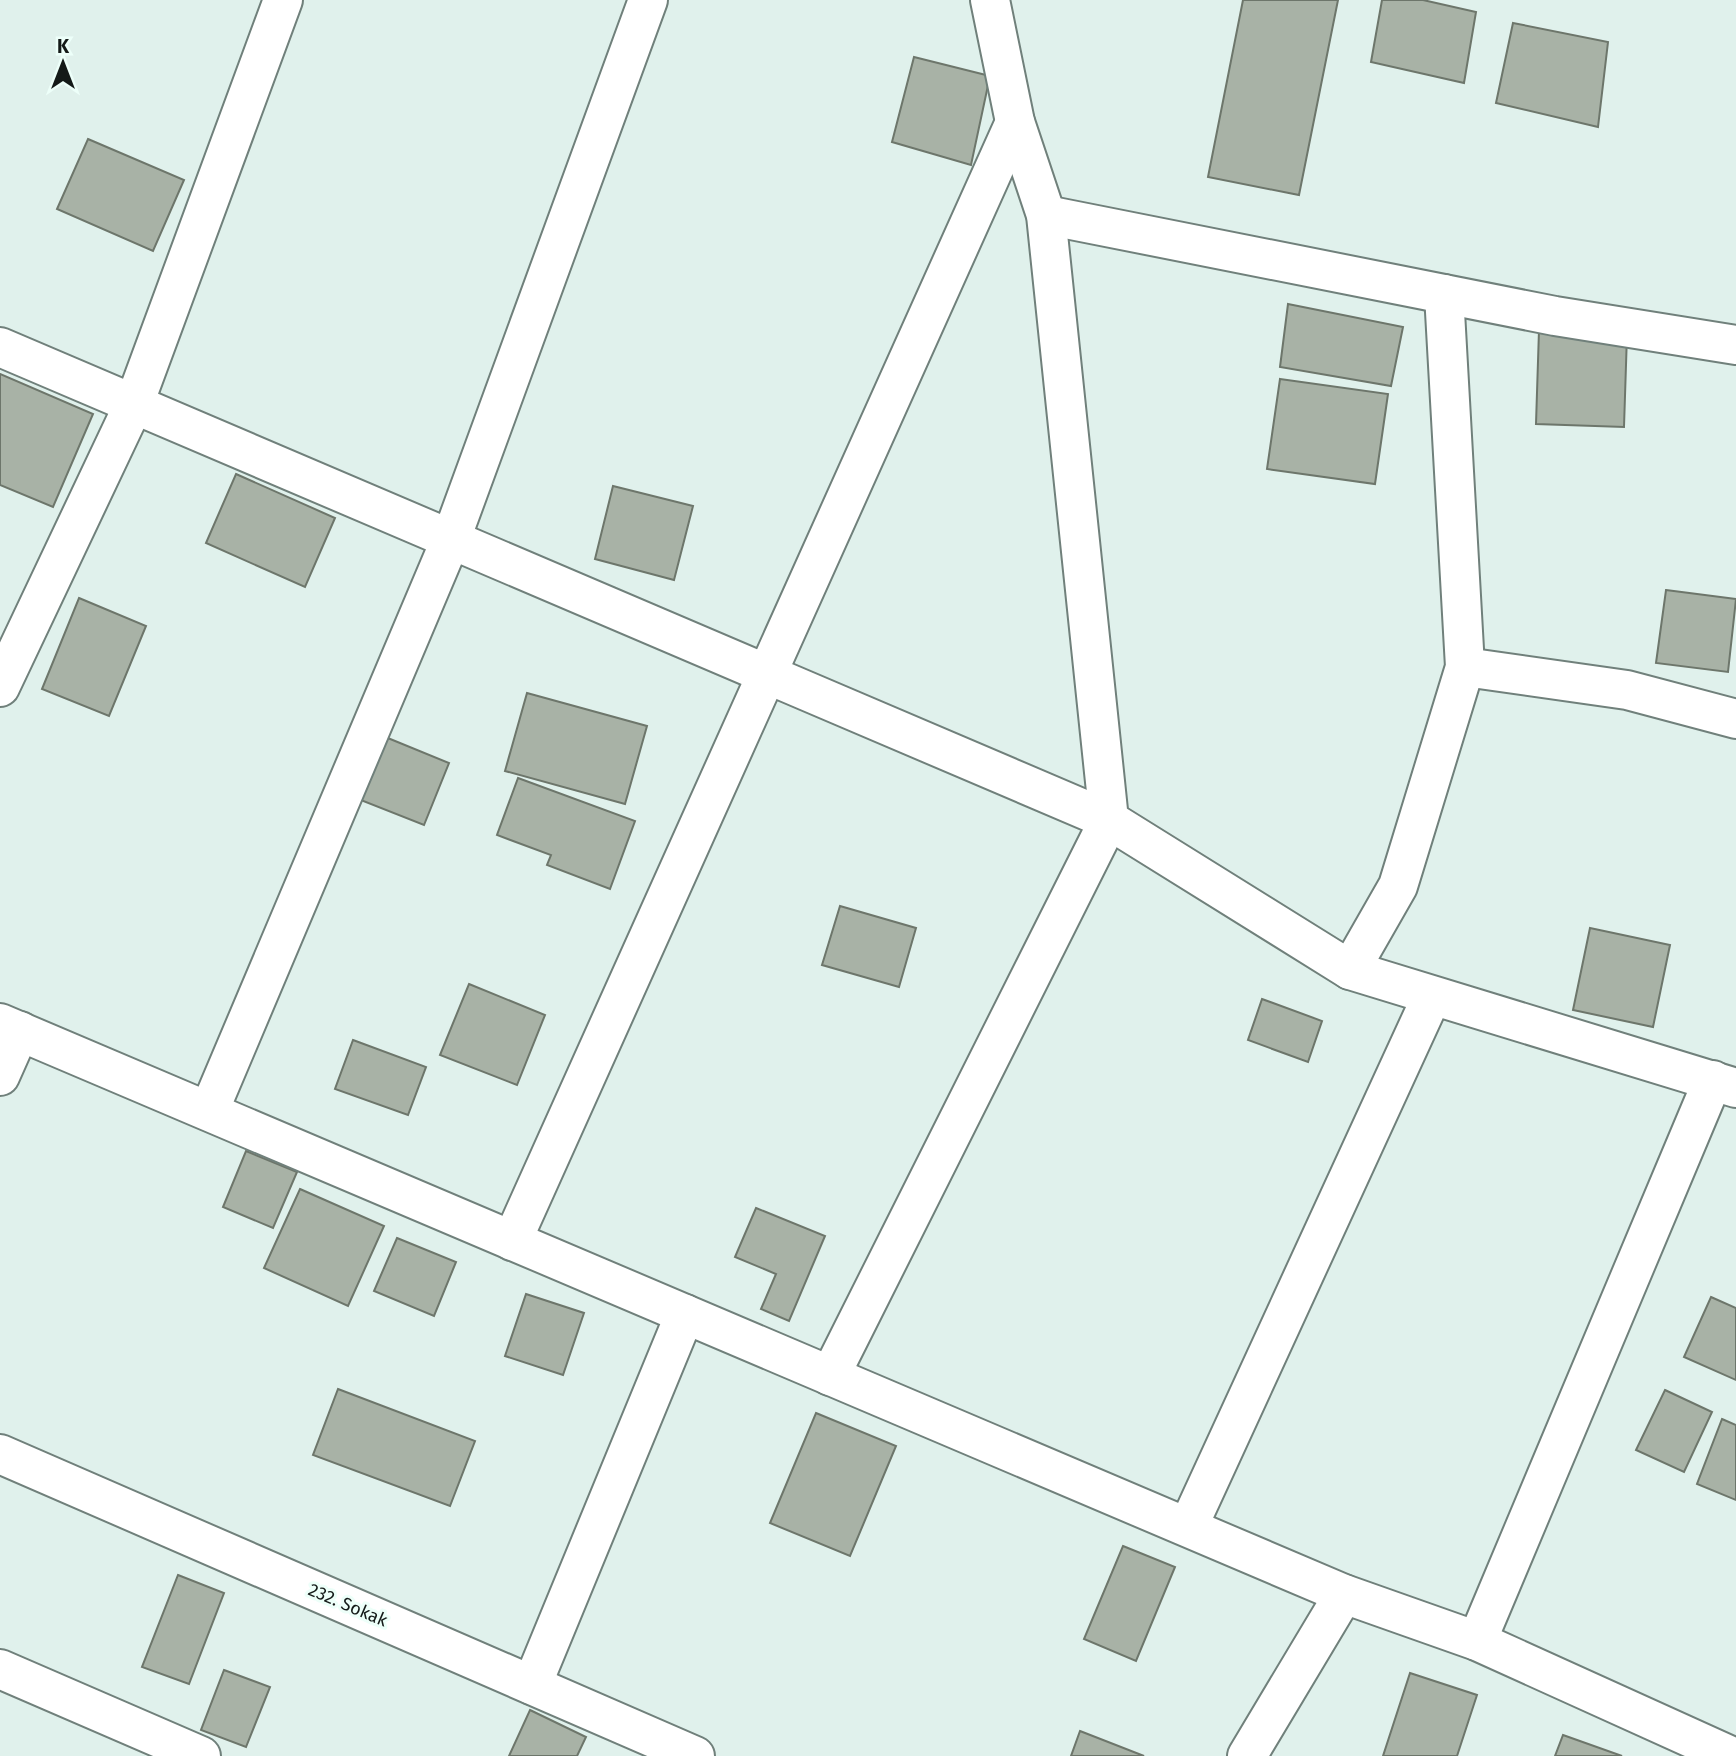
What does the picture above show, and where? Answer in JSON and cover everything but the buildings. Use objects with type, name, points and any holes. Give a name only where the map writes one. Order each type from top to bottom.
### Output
[{"type":"street","points":[[0,687],[134,404],[283,0]]},
{"type":"street","points":[[209,1111],[452,539],[648,0]]},
{"type":"street","points":[[830,1376],[1109,820],[1046,215],[1015,122],[990,0]]},
{"type":"street","points":[[512,1241],[765,673],[1015,122]]},
{"type":"street","points":[[1046,215],[1444,294],[1736,345]]},
{"type":"street","points":[[1350,970],[1398,886],[1465,667],[1444,294]]},
{"type":"street","points":[[0,347],[1109,820],[1350,970],[1725,1084],[1477,1641]]},
{"type":"street","points":[[1465,667],[1627,691],[1736,719]]},
{"type":"street","points":[[1188,1527],[1432,996]]},
{"type":"street","points":[[0,1076],[10,1027],[1344,1594],[1477,1641],[1731,1756]]},
{"type":"street","points":[[532,1685],[685,1314]]},
{"type":"street","name":"232. Sokak","points":[[0,1454],[695,1756]]},
{"type":"street","points":[[1247,1756],[1344,1594]]},
{"type":"street","points":[[0,1669],[201,1756]]}]
